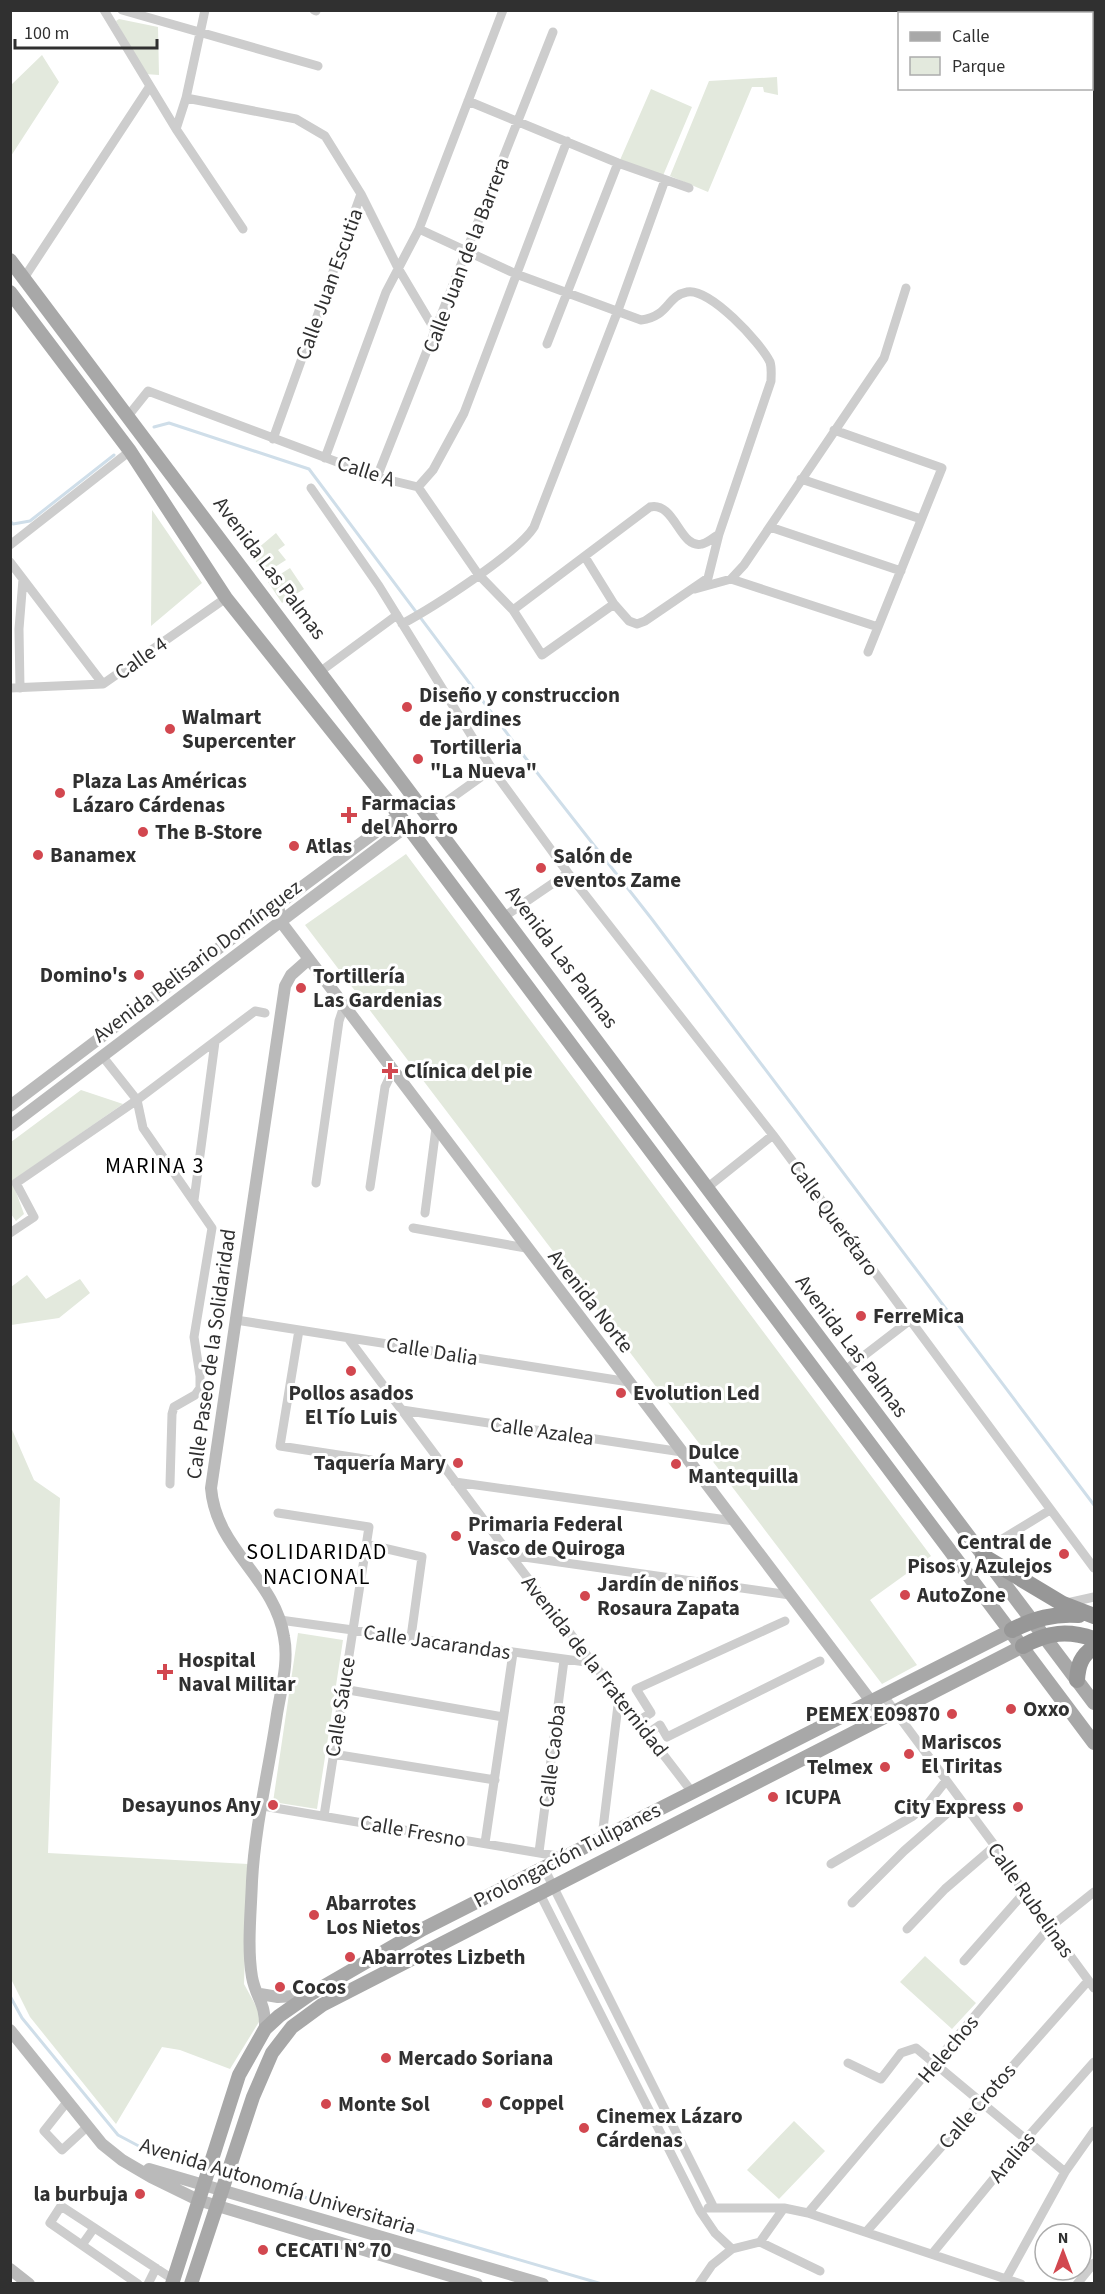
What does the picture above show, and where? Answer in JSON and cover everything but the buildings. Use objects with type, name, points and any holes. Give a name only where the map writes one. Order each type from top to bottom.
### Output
[{"type":"highway","points":[[982,1554],[1063,1604],[1095,1617]]},
{"type":"highway","points":[[1012,1630],[1031,1620],[1061,1613],[1095,1617]]},
{"type":"highway","points":[[1023,1646],[1042,1635],[1077,1633],[1095,1639]]},
{"type":"highway","points":[[1077,1680],[1078,1664],[1084,1655],[1095,1647]]},
{"type":"main road","name":"Avenida Las Palmas","points":[[10,260],[429,814],[844,1371],[1095,1703]]},
{"type":"main road","name":"Avenida Las Palmas","points":[[10,292],[130,451],[226,598],[403,821],[1095,1743]]},
{"type":"main road","name":"Prolongación Tulipanes","points":[[173,2282],[239,2075],[265,2029],[309,1995],[423,1929],[1012,1630]]},
{"type":"main road","name":"Prolongación Tulipanes","points":[[191,2283],[253,2097],[272,2053],[292,2028],[322,2005],[553,1884],[1023,1646]]},
{"type":"main road","points":[[782,1747],[792,1763]]},
{"type":"main road","points":[[216,2148],[235,2153]]},
{"type":"street","points":[[104,10],[176,129],[243,229]]},
{"type":"street","points":[[122,10],[318,66]]},
{"type":"street","points":[[176,129],[186,98],[205,10]]},
{"type":"street","points":[[325,458],[386,292],[418,229],[503,10]]},
{"type":"street","name":"Calle Juan de la Barrera","points":[[377,477],[553,33]]},
{"type":"street","points":[[24,278],[150,86]]},
{"type":"street","name":"Calle Juan Escutia","points":[[186,98],[296,119],[325,136],[361,195],[273,439]]},
{"type":"street","points":[[468,101],[618,163],[689,188]]},
{"type":"street","points":[[418,487],[433,470],[464,413],[567,141]]},
{"type":"street","points":[[546,344],[618,163]]},
{"type":"street","points":[[321,671],[400,620],[414,618],[528,536],[534,526],[618,312],[665,180]]},
{"type":"street","points":[[361,195],[398,268],[436,332]]},
{"type":"street","points":[[418,229],[516,274],[641,320],[655,318],[678,294],[690,291],[705,296],[735,319],[761,348],[771,364],[771,381],[719,534],[708,578],[645,621],[637,624],[629,621],[615,604],[585,557]]},
{"type":"street","points":[[687,592],[730,579],[744,566],[884,358],[906,288]]},
{"type":"street","name":"Calle A","points":[[128,416],[148,391],[377,477],[418,487],[478,574],[513,610],[542,655],[615,604]]},
{"type":"street","points":[[834,430],[942,468],[868,652]]},
{"type":"street","points":[[10,545],[130,451]]},
{"type":"street","points":[[801,479],[921,519]]},
{"type":"street","name":"Calle Querétaro","points":[[310,488],[400,620],[492,768],[568,873],[773,1135],[909,1321],[1095,1568]]},
{"type":"street","points":[[513,610],[650,507],[657,506],[664,509],[689,541],[696,545],[703,544],[719,534]]},
{"type":"street","points":[[770,527],[901,571]]},
{"type":"street","points":[[10,562],[103,684]]},
{"type":"street","points":[[16,688],[23,579]]},
{"type":"street","points":[[730,579],[878,627]]},
{"type":"street","name":"Calle 4","points":[[16,688],[103,684],[226,598]]},
{"type":"street","points":[[429,814],[492,768]]},
{"type":"street","name":"Avenida Belisario Domínguez","points":[[10,1106],[357,846],[403,821]]},
{"type":"street","name":"Avenida Belisario Domínguez","points":[[10,1126],[103,1058],[366,857],[403,821]]},
{"type":"street","points":[[357,846],[366,857]]},
{"type":"street","points":[[505,916],[568,873]]},
{"type":"street","name":"Avenida Norte","points":[[278,905],[281,922],[526,1248],[790,1595],[888,1714]]},
{"type":"street","name":"Calle Paseo de la Solidaridad","points":[[265,2029],[265,2006],[252,1971],[252,1881],[286,1650],[280,1620],[268,1593],[224,1534],[213,1504],[212,1477],[285,986],[291,975],[309,959]]},
{"type":"street","points":[[316,1183],[339,1021],[344,1006]]},
{"type":"street","points":[[10,1233],[34,1217],[15,1183],[137,1100],[255,1011],[265,1013]]},
{"type":"street","points":[[194,1200],[215,1042]]},
{"type":"street","points":[[103,1058],[137,1100],[143,1128],[212,1227],[194,1337],[201,1376],[200,1388],[195,1395],[174,1407],[170,1484]]},
{"type":"street","points":[[369,1187],[385,1087],[393,1070]]},
{"type":"street","points":[[425,1213],[436,1128]]},
{"type":"street","points":[[708,1187],[773,1135]]},
{"type":"street","points":[[413,1228],[526,1248]]},
{"type":"street","name":"Calle Dalia","points":[[236,1320],[629,1382]]},
{"type":"street","points":[[844,1371],[909,1321]]},
{"type":"street","points":[[299,1330],[280,1446],[370,1460]]},
{"type":"street","name":"Avenida de la Fraternidad","points":[[348,1338],[510,1555],[692,1792]]},
{"type":"street","name":"Calle Azalea","points":[[402,1410],[682,1452]]},
{"type":"street","points":[[455,1482],[734,1521]]},
{"type":"street","points":[[982,1554],[1050,1510]]},
{"type":"street","name":"Calle Sáuce","points":[[278,1513],[369,1527],[324,1816]]},
{"type":"street","points":[[366,1544],[422,1557],[411,1637]]},
{"type":"street","points":[[510,1555],[790,1595]]},
{"type":"street","points":[[1063,1604],[1095,1597]]},
{"type":"street","name":"Calle Jacarandas","points":[[280,1620],[593,1663]]},
{"type":"street","points":[[785,1621],[636,1689],[667,1737],[820,1661]]},
{"type":"street","points":[[485,1843],[513,1653]]},
{"type":"street","name":"Calle Caoba","points":[[539,1852],[564,1660]]},
{"type":"street","points":[[343,1689],[504,1717]]},
{"type":"street","points":[[602,1837],[619,1697]]},
{"type":"street","points":[[638,1721],[651,1713]]},
{"type":"street","name":"Calle Rubelinas","points":[[888,1714],[995,1846],[1024,1893],[1095,1988]]},
{"type":"street","points":[[647,1734],[660,1725]]},
{"type":"street","points":[[333,1754],[495,1780]]},
{"type":"street","points":[[831,1864],[913,1816],[927,1805],[945,1782]]},
{"type":"street","points":[[852,1903],[904,1851],[960,1802]]},
{"type":"street","name":"Calle Fresno","points":[[263,1806],[563,1857]]},
{"type":"street","points":[[907,1929],[945,1889],[995,1846]]},
{"type":"street","points":[[544,1868],[713,2206]]},
{"type":"street","points":[[539,1892],[700,2211],[715,2233],[732,2249]]},
{"type":"street","name":"Helechos","points":[[808,2213],[1049,1928],[1095,1892]]},
{"type":"street","points":[[964,1961],[1024,1893]]},
{"type":"street","name":"Calle Crotos","points":[[866,2232],[1088,1980]]},
{"type":"street","name":"Prolongación Tulipanes","points":[[260,1994],[278,1997],[309,1995]]},
{"type":"street","points":[[10,2030],[87,2127],[122,2160]]},
{"type":"street","points":[[848,2063],[881,2079],[901,2053],[916,2048],[1065,2172]]},
{"type":"street","points":[[626,2065],[638,2059]]},
{"type":"street","name":"Aralias","points":[[932,2254],[1026,2139],[1095,2061]]},
{"type":"street","points":[[66,2102],[44,2131],[62,2150],[87,2127]]},
{"type":"street","points":[[1006,2279],[1065,2172],[1095,2131]]},
{"type":"street","name":"Avenida Autonomía Universitaria","points":[[122,2160],[203,2186],[543,2283]]},
{"type":"street","name":"Avenida Autonomía Universitaria","points":[[122,2160],[198,2200],[477,2283]]},
{"type":"street","points":[[138,2283],[50,2223],[61,2206],[156,2268],[173,2282]]},
{"type":"street","points":[[700,2211],[713,2206],[784,2208],[808,2213],[1022,2283]]},
{"type":"street","points":[[760,2242],[784,2208]]},
{"type":"street","points":[[82,2246],[94,2228]]},
{"type":"street","points":[[699,2283],[712,2265],[732,2249],[760,2242],[820,2271]]},
{"type":"street","points":[[1077,2283],[1095,2264]]},
{"type":"street","points":[[148,2283],[156,2268]]},
{"type":"street","points":[[10,2269],[29,2283]]},
{"type":"green space","points":[[119,19],[158,27],[159,75],[145,74],[116,21]]},
{"type":"green space","points":[[42,55],[59,82],[11,156],[11,85]]},
{"type":"green space","points":[[777,77],[778,95],[764,92],[763,87],[752,87],[708,192],[670,176],[709,81]]},
{"type":"green space","points":[[651,89],[692,107],[662,178],[620,160]]},
{"type":"green space","points":[[152,510],[202,583],[151,626]]},
{"type":"green space","points":[[276,533],[285,545],[278,550],[286,560],[264,574],[251,554]]},
{"type":"green space","points":[[290,568],[304,589],[282,603],[268,582]]},
{"type":"green space","points":[[406,854],[931,1556],[870,1600],[917,1665],[882,1684],[305,925]]},
{"type":"green space","points":[[81,1090],[123,1104],[12,1181],[24,1214],[16,1221],[11,1214],[11,1142]]},
{"type":"green space","points":[[27,1275],[46,1299],[80,1279],[90,1293],[59,1318],[11,1325],[11,1287]]},
{"type":"green space","points":[[10,1425],[34,1480],[60,1498],[48,1853],[248,1864],[244,1984],[262,2017],[230,2069],[180,2050],[162,2047],[116,2124],[30,2017],[11,1979]]},
{"type":"green space","points":[[298,1633],[343,1640],[317,1809],[273,1802]]},
{"type":"green space","points":[[925,1956],[976,2003],[952,2029],[900,1982]]},
{"type":"green space","points":[[794,2121],[825,2151],[779,2199],[747,2170]]},
{"type":"waterway","points":[[154,427],[169,423],[309,469],[524,756],[651,918],[1094,1505]]},
{"type":"waterway","points":[[10,521],[13,524],[30,521],[114,455]]},
{"type":"waterway","points":[[10,1996],[22,2018],[118,2135],[165,2160],[206,2168]]},
{"type":"waterway","points":[[239,2178],[602,2284]]},
{"type":"place","name":"Diseño y construccion de jardines","points":[[407,707]]},
{"type":"place","name":"Walmart Supercenter","points":[[170,729]]},
{"type":"place","name":"Tortilleria \"La Nueva\"","points":[[418,759]]},
{"type":"place","name":"Plaza Las Américas Lázaro Cárdenas","points":[[60,793]]},
{"type":"place","name":"Farmacias del Ahorro","points":[[349,815]]},
{"type":"place","name":"The B-Store","points":[[143,832]]},
{"type":"place","name":"Atlas","points":[[294,846]]},
{"type":"place","name":"Banamex","points":[[38,855]]},
{"type":"place","name":"Salón de eventos Zame","points":[[541,868]]},
{"type":"place","name":"Domino's","points":[[139,975]]},
{"type":"place","name":"Tortillería Las Gardenias","points":[[301,988]]},
{"type":"place","name":"Clínica del pie","points":[[390,1071]]},
{"type":"place","name":"FerreMica","points":[[861,1316]]},
{"type":"place","name":"Pollos asados El Tío Luis","points":[[351,1371]]},
{"type":"place","name":"Evolution Led","points":[[621,1393]]},
{"type":"place","name":"Taquería Mary","points":[[458,1463]]},
{"type":"place","name":"Dulce Mantequilla","points":[[676,1464]]},
{"type":"place","name":"Primaria Federal Vasco de Quiroga","points":[[456,1536]]},
{"type":"place","name":"Central de Pisos y Azulejos","points":[[1064,1554]]},
{"type":"place","name":"AutoZone","points":[[905,1595]]},
{"type":"place","name":"Jardín de niños Rosaura Zapata","points":[[585,1596]]},
{"type":"place","name":"Hospital Naval Militar","points":[[165,1672]]},
{"type":"place","name":"Oxxo","points":[[1011,1709]]},
{"type":"place","name":"PEMEX E09870","points":[[952,1714]]},
{"type":"place","name":"Mariscos El Tiritas","points":[[909,1754]]},
{"type":"place","name":"Telmex","points":[[885,1767]]},
{"type":"place","name":"ICUPA","points":[[773,1797]]},
{"type":"place","name":"Desayunos Any","points":[[273,1805]]},
{"type":"place","name":"City Express","points":[[1018,1807]]},
{"type":"place","name":"Abarrotes Los Nietos","points":[[314,1915]]},
{"type":"place","name":"Abarrotes Lizbeth","points":[[350,1957]]},
{"type":"place","name":"Cocos","points":[[280,1987]]},
{"type":"place","name":"Mercado Soriana","points":[[386,2058]]},
{"type":"place","name":"Coppel","points":[[487,2103]]},
{"type":"place","name":"Monte Sol","points":[[326,2104]]},
{"type":"place","name":"Cinemex Lázaro Cárdenas","points":[[584,2128]]},
{"type":"place","name":"la burbuja","points":[[140,2194]]},
{"type":"place","name":"CECATI N° 70","points":[[263,2250]]},
{"type":"district","name":"MARINA 3","points":[[155,1166]]},
{"type":"district","name":"SOLIDARIDAD NACIONAL","points":[[317,1565]]}]
